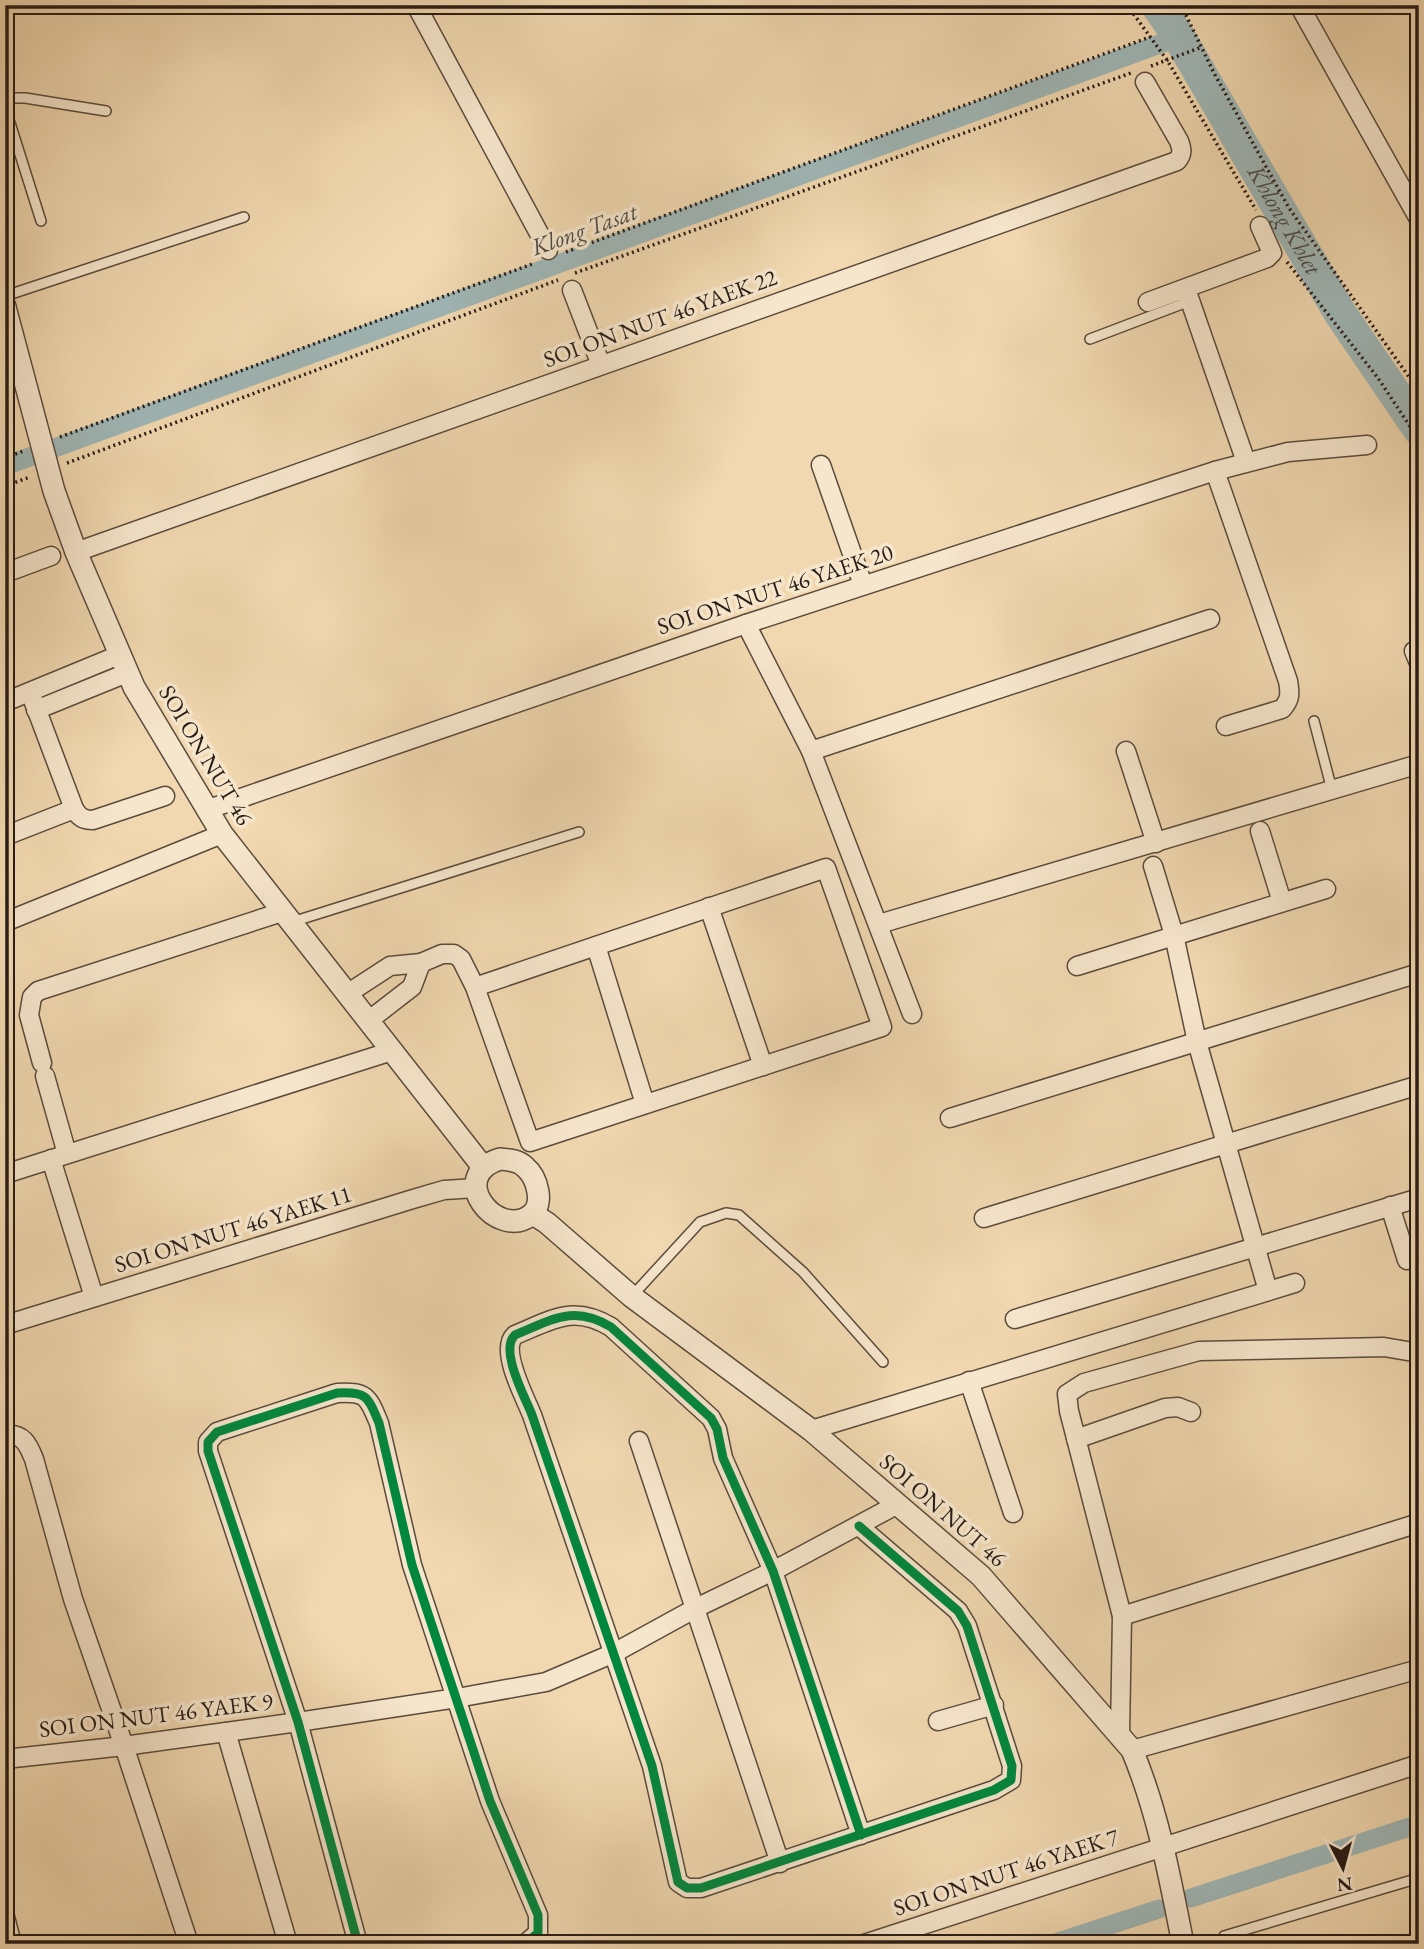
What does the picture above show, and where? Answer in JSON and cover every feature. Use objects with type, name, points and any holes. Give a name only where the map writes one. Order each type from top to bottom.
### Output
[{"type":"street","points":[[415,5],[549,255]]},
{"type":"street","points":[[1299,5],[1419,219]]},
{"type":"street","name":"SOI ON NUT 46 YAEK 22","points":[[76,552],[1177,160],[1182,149],[1179,141],[1145,82]]},
{"type":"street","points":[[1148,302],[1188,295],[1267,258],[1272,253],[1271,247],[1261,226]]},
{"type":"street","points":[[569,281],[601,365]]},
{"type":"street","points":[[1188,295],[1246,462]]},
{"type":"street","name":"SOI ON NUT 46","points":[[5,307],[51,480],[76,552],[123,664],[160,734],[222,834],[483,1167]]},
{"type":"street","name":"SOI ON NUT 46 YAEK 20","points":[[206,810],[746,624],[1215,471],[1288,452],[1367,445]]},
{"type":"street","points":[[821,465],[863,585]]},
{"type":"street","points":[[1215,471],[1288,681],[1290,694],[1282,709],[1226,726]]},
{"type":"street","points":[[5,573],[51,556]]},
{"type":"street","points":[[811,751],[1210,619]]},
{"type":"street","points":[[746,624],[811,751],[912,1014]]},
{"type":"street","points":[[5,702],[123,664]]},
{"type":"street","points":[[36,710],[123,664]]},
{"type":"street","points":[[30,692],[74,809],[85,820],[93,820],[165,796]]},
{"type":"street","points":[[1126,751],[1156,843]]},
{"type":"street","points":[[879,924],[1419,765]]},
{"type":"street","points":[[5,836],[74,809]]},
{"type":"street","points":[[1260,831],[1282,902]]},
{"type":"street","points":[[5,922],[222,834]]},
{"type":"street","points":[[1153,866],[1174,935],[1197,1042],[1268,1290]]},
{"type":"street","points":[[347,994],[390,966],[421,963],[442,954],[454,954],[461,959],[475,987],[530,1142],[882,1027],[826,868],[475,987]]},
{"type":"street","points":[[1077,966],[1326,889]]},
{"type":"street","points":[[709,908],[763,1066]]},
{"type":"street","points":[[94,1297],[59,1157],[44,1070],[29,1015],[32,996],[286,917]]},
{"type":"street","points":[[596,946],[645,1104]]},
{"type":"street","points":[[368,1021],[412,987],[421,963]]},
{"type":"street","points":[[950,1118],[1419,973]]},
{"type":"street","points":[[5,1174],[392,1051]]},
{"type":"street","points":[[984,1218],[1419,1085]]},
{"type":"street","points":[[500,1159],[513,1160],[525,1166],[533,1176],[538,1205],[533,1214],[516,1220],[502,1219],[492,1215],[484,1207],[476,1188],[478,1173],[483,1167],[500,1159]]},
{"type":"street","name":"SOI ON NUT 46 YAEK 11","points":[[5,1325],[413,1199],[444,1190],[476,1188]]},
{"type":"street","points":[[1014,1319],[1419,1198]]},
{"type":"street","points":[[1390,1206],[1408,1260]]},
{"type":"street","name":"SOI ON NUT 46","points":[[533,1214],[631,1296],[811,1430],[981,1576],[1126,1743],[1144,1778],[1163,1847],[1183,1944]]},
{"type":"street","points":[[811,1430],[1295,1283]]},
{"type":"street","points":[[859,1526],[958,1611],[974,1641],[1012,1766],[1011,1780],[994,1790],[780,1863],[701,1888],[687,1888],[678,1882],[652,1766],[508,1347],[515,1335],[562,1316],[574,1314],[595,1317],[611,1327],[710,1418],[717,1429],[723,1458],[773,1571],[861,1835]]},
{"type":"street","points":[[1419,1353],[1384,1347],[1199,1351],[1084,1383],[1068,1394],[1076,1438],[1122,1616],[1126,1743],[1419,1669]]},
{"type":"street","points":[[969,1381],[1013,1513]]},
{"type":"street","points":[[358,1944],[298,1722],[208,1451],[208,1442],[217,1432],[337,1393],[362,1394],[370,1402],[379,1423],[412,1565],[490,1801],[538,1915],[538,1933],[525,1944]]},
{"type":"street","points":[[1076,1438],[1166,1408],[1191,1412]]},
{"type":"street","points":[[5,1435],[21,1437],[28,1444],[73,1600],[189,1944]]},
{"type":"street","points":[[639,1441],[780,1863]]},
{"type":"street","name":"SOI ON NUT 46 YAEK 9","points":[[5,1759],[298,1722],[546,1682],[614,1653],[898,1504]]},
{"type":"street","points":[[1122,1616],[1419,1523]]},
{"type":"street","points":[[938,1721],[994,1705]]},
{"type":"street","points":[[226,1732],[288,1944]]},
{"type":"street","name":"SOI ON NUT 46 YAEK 7","points":[[864,1944],[1419,1764]]},
{"type":"street","points":[[5,1917],[12,1944]]},
{"type":"lane","points":[[5,98],[25,98],[106,111]]},
{"type":"lane","points":[[5,107],[41,221]]},
{"type":"lane","points":[[5,296],[244,217]]},
{"type":"lane","points":[[1090,339],[1188,295]]},
{"type":"lane","points":[[1314,721],[1332,790]]},
{"type":"lane","points":[[286,917],[579,832]]},
{"type":"lane","points":[[631,1296],[700,1222],[726,1213],[739,1216],[803,1272],[883,1362]]},
{"type":"lane","points":[[1224,1937],[1419,1878]]},
{"type":"path","points":[[1181,5],[1289,208],[1419,391]]},
{"type":"path","points":[[40,441],[1150,37]]},
{"type":"path","points":[[5,486],[51,480],[569,281],[1202,47]]},
{"type":"waterway","name":"Khlong Khlet","points":[[1157,5],[1179,37],[1340,313],[1419,429]]},
{"type":"waterway","name":"Klong Tasat","points":[[5,466],[1179,37]]},
{"type":"waterway","points":[[1191,1898],[1419,1824]]},
{"type":"waterway","points":[[1052,1944],[1159,1909]]},
{"type":"cycle path","points":[[859,1526],[958,1611],[967,1626],[1012,1766],[1011,1780],[994,1790],[701,1888],[687,1888],[678,1882],[652,1766],[532,1415],[515,1374],[510,1351],[511,1342],[515,1335],[563,1317],[574,1315],[597,1320],[611,1327],[711,1418],[717,1429],[723,1458],[773,1571],[861,1835]]},
{"type":"cycle path","points":[[358,1944],[298,1722],[208,1451],[208,1442],[217,1432],[337,1393],[361,1395],[369,1402],[379,1423],[412,1565],[490,1801],[538,1915],[538,1933],[525,1944]]}]
